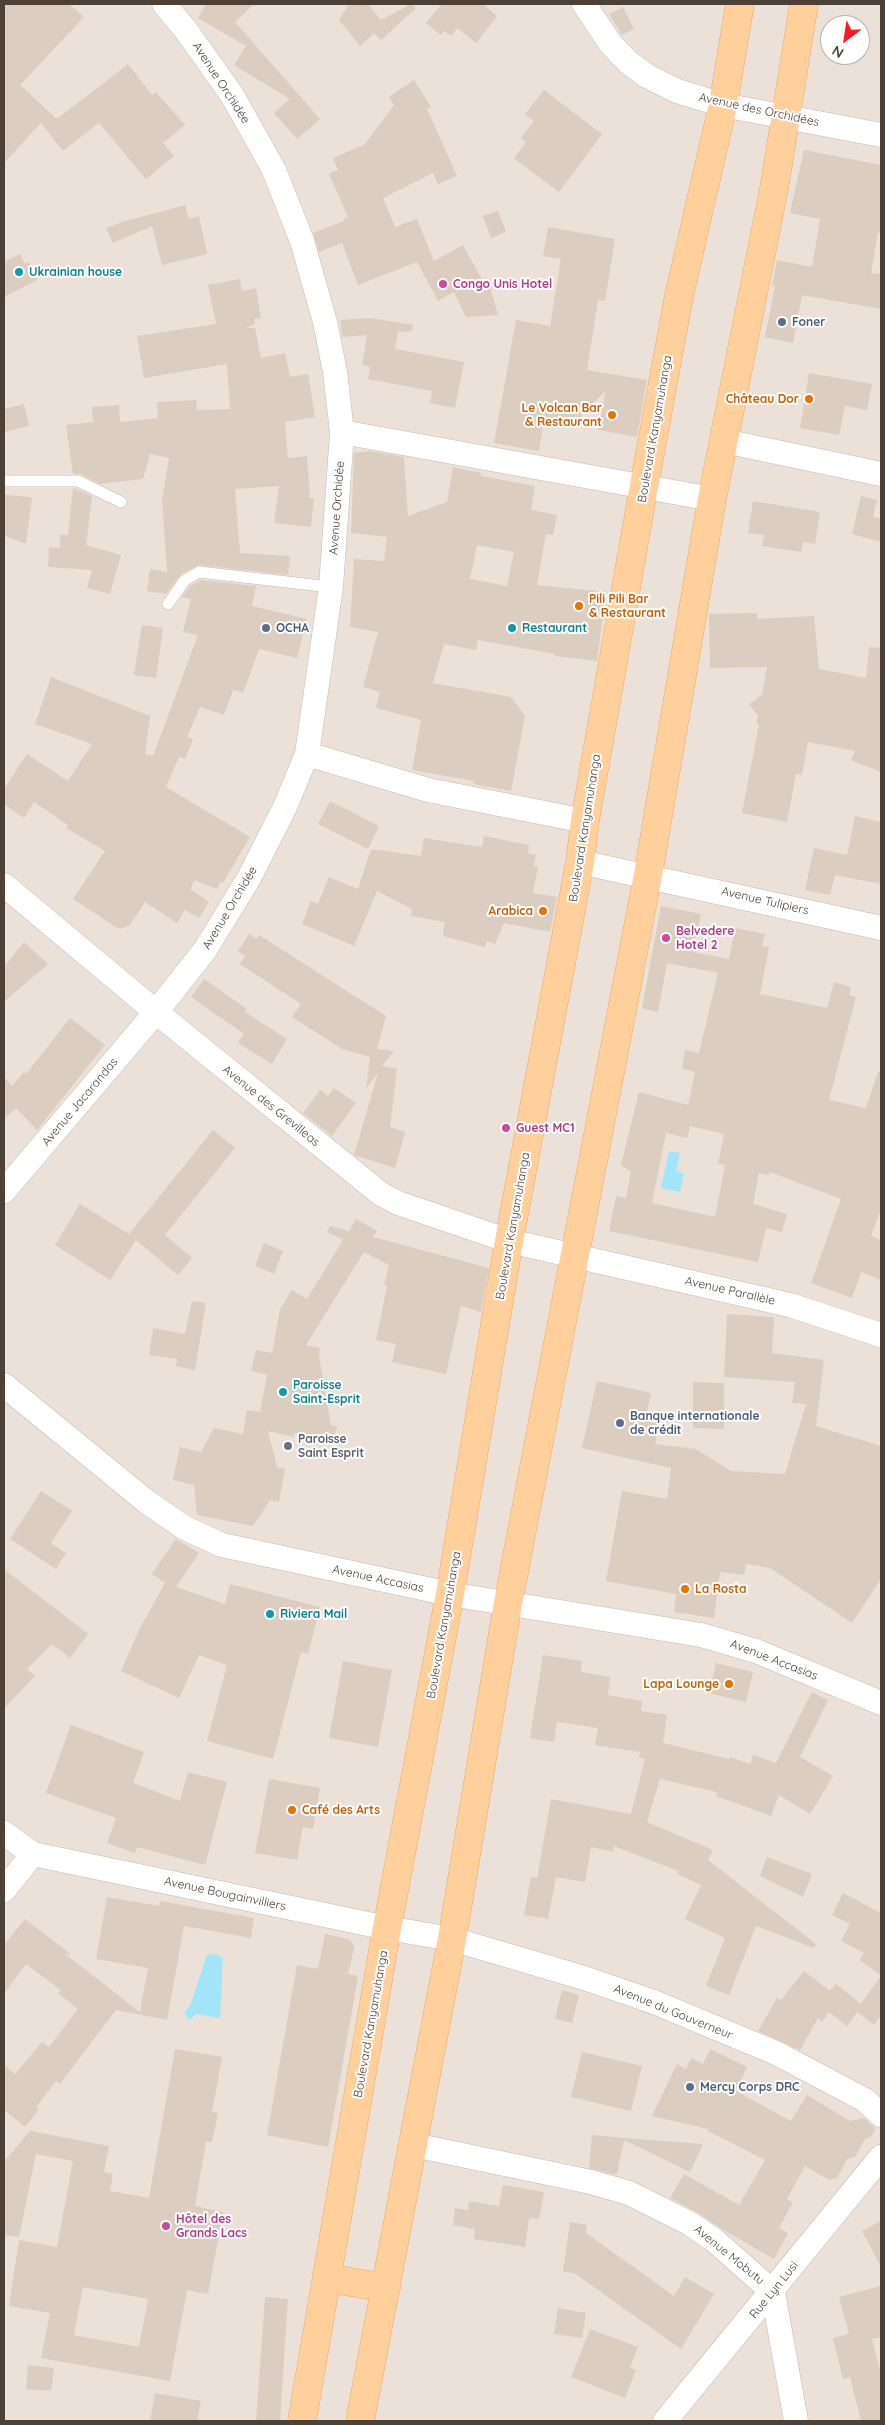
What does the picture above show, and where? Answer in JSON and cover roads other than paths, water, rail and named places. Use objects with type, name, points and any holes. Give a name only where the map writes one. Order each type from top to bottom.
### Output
[{"type":"main road","name":"Boulevard Kanyamuhanga","points":[[302,2421],[387,1928],[450,1594],[510,1241],[580,862],[585,821],[644,486],[679,296],[722,105],[740,4]]},
{"type":"main road","points":[[360,2421],[452,1940],[508,1604],[648,875],[712,499],[774,189],[804,4]]},
{"type":"main road","points":[[327,2278],[386,2288]]},
{"type":"street","name":"Avenue Orchidée","points":[[156,1012],[205,950],[249,878],[285,807],[307,754],[332,587],[342,432],[335,372],[325,322],[302,241],[274,170],[232,95],[185,29],[164,4]]},
{"type":"street","name":"Avenue des Orchidées","points":[[584,4],[610,43],[628,62],[647,76],[676,91],[722,105],[881,135]]},
{"type":"street","points":[[342,432],[712,499]]},
{"type":"street","points":[[724,441],[881,474]]},
{"type":"street","points":[[307,754],[428,790],[585,821]]},
{"type":"street","name":"Avenue Tulipiers","points":[[580,862],[648,875],[881,928]]},
{"type":"street","name":"Avenue des Grevilleas","points":[[4,885],[156,1012],[381,1194],[398,1202],[510,1241],[576,1255]]},
{"type":"street","name":"Avenue Jacarandas","points":[[4,1191],[156,1012]]},
{"type":"street","name":"Avenue Parallèle","points":[[576,1255],[790,1305],[881,1334]]},
{"type":"street","name":"Avenue Accasias","points":[[4,1385],[147,1502],[185,1528],[222,1544],[450,1594],[700,1635],[756,1651],[881,1703]]},
{"type":"street","name":"Avenue Bougainvilliers","points":[[4,1833],[33,1854],[452,1940]]},
{"type":"street","points":[[4,1890],[33,1854]]},
{"type":"street","name":"Avenue du Gouverneur","points":[[452,1940],[584,1978],[654,2002],[800,2065],[865,2100],[881,2115]]},
{"type":"street","name":"Avenue Mobutu","points":[[414,2144],[592,2182],[629,2193],[682,2219],[714,2240],[773,2292],[796,2421]]},
{"type":"street","name":"Rue Lyn Lusi","points":[[665,2421],[773,2292],[881,2157]]},
{"type":"lane","points":[[4,481],[78,481],[121,502]]},
{"type":"lane","points":[[168,604],[185,580],[199,572],[332,587]]},
{"type":"water","points":[[669,1151],[680,1153],[676,1171],[684,1173],[680,1192],[661,1188]]},
{"type":"water","points":[[215,1954],[223,1958],[220,2018],[196,2014],[190,2020],[184,2013],[190,2006],[207,1955]]},
{"type":"place","name":"Ukrainian house","points":[[19,272]]},
{"type":"place","name":"Congo Unis Hotel","points":[[443,284]]},
{"type":"place","name":"Foner","points":[[782,322]]},
{"type":"place","name":"Château Dor","points":[[809,399]]},
{"type":"place","name":"Le Volcan Bar & Restaurant","points":[[612,415]]},
{"type":"place","name":"Pili Pili Bar & Restaurant","points":[[579,606]]},
{"type":"place","name":"OCHA","points":[[266,628]]},
{"type":"place","name":"Restaurant","points":[[512,628]]},
{"type":"place","name":"Arabica","points":[[543,911]]},
{"type":"place","name":"Belvedere Hotel 2","points":[[666,938]]},
{"type":"place","name":"Guest MC1","points":[[506,1128]]},
{"type":"place","name":"Paroisse Saint-Esprit","points":[[283,1392]]},
{"type":"place","name":"Banque internationale de crédit","points":[[620,1423]]},
{"type":"place","name":"Paroisse Saint Esprit","points":[[288,1446]]},
{"type":"place","name":"La Rosta","points":[[685,1589]]},
{"type":"place","name":"Riviera Mail","points":[[270,1614]]},
{"type":"place","name":"Lapa Lounge","points":[[729,1684]]},
{"type":"place","name":"Café des Arts","points":[[292,1810]]},
{"type":"place","name":"Mercy Corps DRC","points":[[690,2087]]},
{"type":"place","name":"Hôtel des Grands Lacs","points":[[166,2226]]}]
